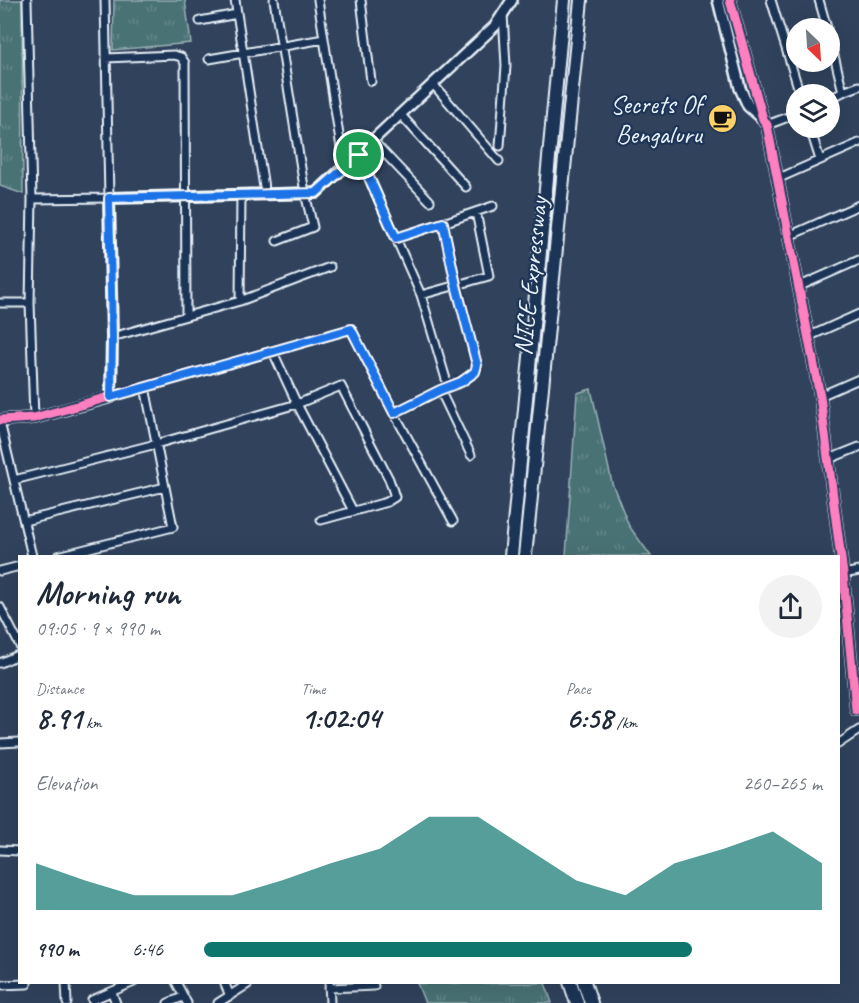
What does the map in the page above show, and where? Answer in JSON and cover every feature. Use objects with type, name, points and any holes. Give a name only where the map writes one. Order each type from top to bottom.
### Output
[{"type":"highway","name":"NICE Expressway","points":[[511,555],[564,0]]},
{"type":"highway","name":"NICE Expressway","points":[[525,555],[581,0]]},
{"type":"highway","points":[[571,984],[577,1003]]},
{"type":"highway","points":[[585,984],[591,1003]]},
{"type":"street","points":[[27,0],[32,199],[30,303],[34,418]]},
{"type":"street","points":[[105,0],[112,337],[111,397]]},
{"type":"street","points":[[235,0],[265,194]]},
{"type":"street","points":[[274,0],[305,193],[313,227],[277,241]]},
{"type":"street","points":[[318,0],[344,167]]},
{"type":"street","points":[[361,0],[371,81]]},
{"type":"street","points":[[32,199],[316,193],[495,26],[512,0]]},
{"type":"street","points":[[718,0],[740,88],[748,106],[765,122]]},
{"type":"street","points":[[730,0],[765,122],[810,336],[829,459],[858,710]]},
{"type":"street","points":[[771,0],[797,84]]},
{"type":"street","points":[[819,0],[824,18]]},
{"type":"street","points":[[200,21],[237,14]]},
{"type":"street","points":[[500,146],[506,75],[503,14]]},
{"type":"street","points":[[209,59],[324,39]]},
{"type":"street","points":[[106,58],[174,55],[181,57],[185,63],[186,316]]},
{"type":"street","points":[[838,72],[843,92]]},
{"type":"street","points":[[433,84],[500,161]]},
{"type":"street","points":[[840,94],[859,86]]},
{"type":"street","points":[[401,114],[466,187]]},
{"type":"street","points":[[765,122],[786,117]]},
{"type":"street","points":[[813,138],[820,160]]},
{"type":"street","points":[[373,141],[430,201]]},
{"type":"street","points":[[777,179],[859,143]]},
{"type":"street","points":[[359,155],[421,295],[448,386]]},
{"type":"street","points":[[240,301],[241,195]]},
{"type":"street","points":[[789,236],[859,205]]},
{"type":"street","points":[[396,238],[493,206]]},
{"type":"street","points":[[421,295],[489,276],[476,212]]},
{"type":"street","points":[[394,413],[469,377],[477,369],[443,223]]},
{"type":"street","points":[[800,286],[859,260]]},
{"type":"street","points":[[112,337],[240,301],[330,267]]},
{"type":"street","points":[[0,303],[30,303]]},
{"type":"street","points":[[810,336],[859,314]]},
{"type":"street","points":[[32,555],[0,421],[34,418],[351,329],[453,521]]},
{"type":"street","points":[[273,352],[297,405],[353,511]]},
{"type":"street","points":[[820,396],[859,379]]},
{"type":"street","points":[[14,480],[297,405],[341,386],[389,478],[395,496],[387,502],[321,520]]},
{"type":"street","points":[[62,555],[172,527],[145,387]]},
{"type":"street","points":[[440,390],[471,455]]},
{"type":"street","points":[[829,459],[859,447]]},
{"type":"street","points":[[24,521],[165,487]]},
{"type":"street","points":[[0,571],[18,566]]},
{"type":"street","points":[[843,574],[859,571]]},
{"type":"street","points":[[0,607],[18,642]]},
{"type":"street","points":[[0,663],[18,655]]},
{"type":"street","points":[[840,743],[859,730]]},
{"type":"street","points":[[0,743],[18,742]]},
{"type":"street","points":[[0,850],[18,851]]},
{"type":"street","points":[[0,985],[27,984]]},
{"type":"street","points":[[66,984],[67,1003]]},
{"type":"street","points":[[92,1000],[130,984]]},
{"type":"street","points":[[168,1003],[185,1000],[177,984]]},
{"type":"street","points":[[225,984],[230,996]]},
{"type":"street","points":[[218,1003],[248,984]]},
{"type":"street","points":[[330,1003],[329,985],[374,986]]},
{"type":"street","points":[[112,993],[116,1003]]},
{"type":"green space","points":[[0,0],[22,0],[23,194],[0,186]]},
{"type":"green space","points":[[114,0],[185,0],[191,43],[113,50]]},
{"type":"green space","points":[[591,389],[612,483],[629,526],[650,555],[566,555],[577,393]]},
{"type":"green space","points":[[417,984],[545,984],[552,1003],[425,1003]]},
{"type":"cycle path","points":[[730,0],[763,119],[767,125],[820,396],[843,574],[856,710]]},
{"type":"cycle path","points":[[0,420],[34,418],[351,329],[394,413],[469,377],[477,369],[443,223],[396,238]]},
{"type":"place","name":"Secrets Of Bengaluru","points":[[723,119]]},
{"type":"route","points":[[359,155],[396,238],[443,223],[477,365],[475,372],[461,382],[394,413],[351,329],[111,397],[109,198],[316,193],[359,155]]}]
